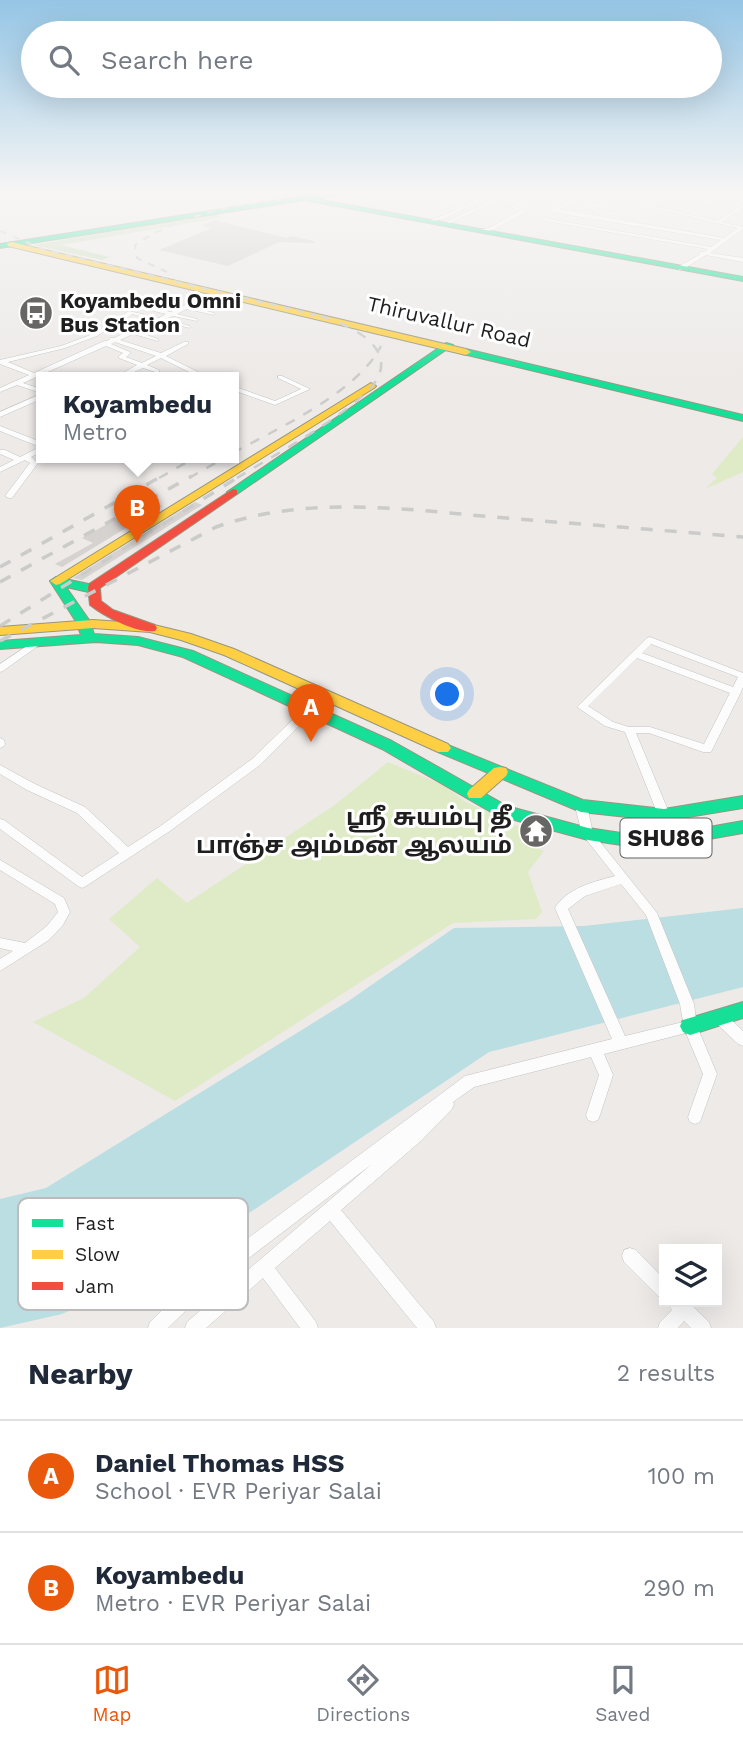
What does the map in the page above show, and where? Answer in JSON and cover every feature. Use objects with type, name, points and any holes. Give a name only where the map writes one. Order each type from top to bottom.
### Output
[{"type":"street","points":[[44,253],[215,295],[442,345]]},
{"type":"street","name":"Thiruvallur Road","points":[[47,253],[743,416]]},
{"type":"street","points":[[613,253],[685,266],[743,267]]},
{"type":"street","points":[[685,266],[702,253],[743,267]]},
{"type":"street","points":[[40,372],[215,295]]},
{"type":"street","points":[[144,307],[195,320]]},
{"type":"street","points":[[184,307],[212,314]]},
{"type":"street","points":[[1,362],[63,347],[95,335],[131,312],[188,327]]},
{"type":"street","points":[[119,319],[169,332]]},
{"type":"street","points":[[130,331],[156,340]]},
{"type":"street","points":[[95,335],[159,355],[195,372]]},
{"type":"street","points":[[104,343],[128,353],[121,357],[157,371]]},
{"type":"street","points":[[127,372],[186,343]]},
{"type":"street","points":[[56,581],[442,345]]},
{"type":"street","points":[[56,581],[93,589],[442,345]]},
{"type":"street","points":[[1,362],[33,375]]},
{"type":"street","points":[[0,390],[36,374]]},
{"type":"street","points":[[239,390],[275,403],[307,389],[280,377]]},
{"type":"street","points":[[17,383],[36,392]]},
{"type":"street","points":[[0,415],[36,397]]},
{"type":"street","points":[[0,428],[36,445]]},
{"type":"street","points":[[0,470],[36,450]]},
{"type":"street","points":[[2,452],[34,463],[9,496]]},
{"type":"street","points":[[56,581],[62,594],[85,625]]},
{"type":"street","points":[[93,589],[95,602],[108,613],[150,628]]},
{"type":"street","name":"SHU86","points":[[0,631],[85,625],[150,628],[209,644],[366,715],[581,806],[664,815],[743,802]]},
{"type":"street","name":"SHU86","points":[[0,645],[39,641],[85,625],[188,654],[387,745],[502,811],[588,834],[628,840],[709,834],[743,827]]},
{"type":"street","points":[[650,640],[743,677],[708,749],[650,730],[629,730],[603,721],[582,707],[650,640]]},
{"type":"street","points":[[0,669],[39,641]]},
{"type":"street","points":[[635,654],[736,692]]},
{"type":"street","points":[[0,822],[82,883],[256,762],[310,709]]},
{"type":"street","points":[[629,730],[664,815]]},
{"type":"street","points":[[0,769],[81,810],[127,853]]},
{"type":"street","points":[[475,794],[500,772]]},
{"type":"street","points":[[581,806],[588,834],[651,914],[687,1004],[690,1026],[710,1073],[695,1117]]},
{"type":"street","points":[[0,864],[60,901],[64,912],[58,925],[46,938],[23,948],[0,965]]},
{"type":"street","points":[[621,1043],[561,912],[562,905],[593,889],[624,878]]},
{"type":"street","points":[[0,943],[23,948]]},
{"type":"street","points":[[248,1249],[470,1081],[690,1026],[743,1010]]},
{"type":"street","points":[[719,1016],[743,1040]]},
{"type":"street","points":[[593,1115],[606,1075],[595,1050]]},
{"type":"street","points":[[248,1280],[417,1135],[470,1081]]},
{"type":"street","points":[[331,1210],[428,1328]]},
{"type":"street","points":[[630,1256],[659,1285]]},
{"type":"street","points":[[264,1266],[310,1328]]},
{"type":"street","points":[[666,1328],[679,1307]]},
{"type":"street","points":[[681,1307],[703,1328]]},
{"type":"street","points":[[156,1328],[174,1310]]},
{"type":"street","points":[[193,1328],[214,1310]]},
{"type":"green space","points":[[70,253],[94,253],[110,257],[102,260]]},
{"type":"green space","points":[[743,437],[743,472],[705,489],[717,478],[712,474]]},
{"type":"green space","points":[[388,762],[443,785],[466,802],[526,830],[521,842],[544,851],[528,872],[542,912],[536,919],[453,923],[175,1101],[33,1022],[84,998],[140,947],[109,919],[157,878],[187,903],[336,804]]},
{"type":"water","points":[[743,908],[743,987],[489,1052],[248,1214],[248,1198],[18,1198],[18,1310],[71,1310],[0,1328],[0,1199],[46,1188],[347,1002],[454,928],[584,926]]},
{"type":"building","points":[[172,253],[256,253],[228,266]]},
{"type":"building","points":[[195,502],[202,505],[82,580],[73,578]]},
{"type":"building","points":[[159,505],[162,506],[62,567],[55,564],[93,543],[82,538],[116,519],[128,524]]},
{"type":"railway","points":[[57,253],[316,315]]},
{"type":"railway","points":[[136,253],[137,258],[167,272]]},
{"type":"railway","points":[[316,315],[347,326],[370,342],[378,351]]},
{"type":"railway","points":[[378,351],[381,346]]},
{"type":"railway","points":[[239,450],[293,421],[335,394],[370,363],[378,351]]},
{"type":"railway","points":[[237,478],[337,416],[356,401],[379,375],[381,359],[378,351]]},
{"type":"railway","points":[[159,478],[185,463]]},
{"type":"railway","points":[[189,478],[215,463]]},
{"type":"railway","points":[[0,567],[162,476]]},
{"type":"railway","points":[[0,582],[192,476]]},
{"type":"railway","points":[[0,626],[240,476]]},
{"type":"railway","points":[[0,641],[216,527],[285,511],[389,508],[743,537]]},
{"type":"traffic: fast","points":[[601,253],[743,279]]},
{"type":"traffic: fast","points":[[233,492],[449,345]]},
{"type":"traffic: fast","points":[[466,352],[743,418]]},
{"type":"traffic: fast","points":[[56,581],[82,620],[89,638]]},
{"type":"traffic: fast","points":[[56,581],[93,589]]},
{"type":"traffic: fast","points":[[0,645],[96,638],[138,641],[188,654],[387,745],[502,811],[588,834],[628,840],[709,833],[743,827]]},
{"type":"traffic: fast","points":[[443,748],[581,806],[664,815],[743,802]]},
{"type":"traffic: fast","points":[[690,1026],[743,1010]]},
{"type":"traffic: slow","points":[[49,253],[466,352]]},
{"type":"traffic: slow","points":[[56,581],[371,386]]},
{"type":"traffic: slow","points":[[0,631],[93,624],[150,628],[186,637],[229,652],[443,748]]},
{"type":"traffic: slow","points":[[475,794],[500,772]]},
{"type":"traffic: jam","points":[[150,628],[108,613],[95,602],[94,587],[233,492]]},
{"type":"place","name":"Koyambedu Omni Bus Station","points":[[36,313]]},
{"type":"place","name":"Koyambedu","points":[[137,543]]},
{"type":"place","name":"Daniel Thomas HSS","points":[[311,742]]},
{"type":"place","name":"ஶ்ரீ சுயம்பு தீ பாஞ்ச அம்மன் ஆலயம்","points":[[536,831]]}]
